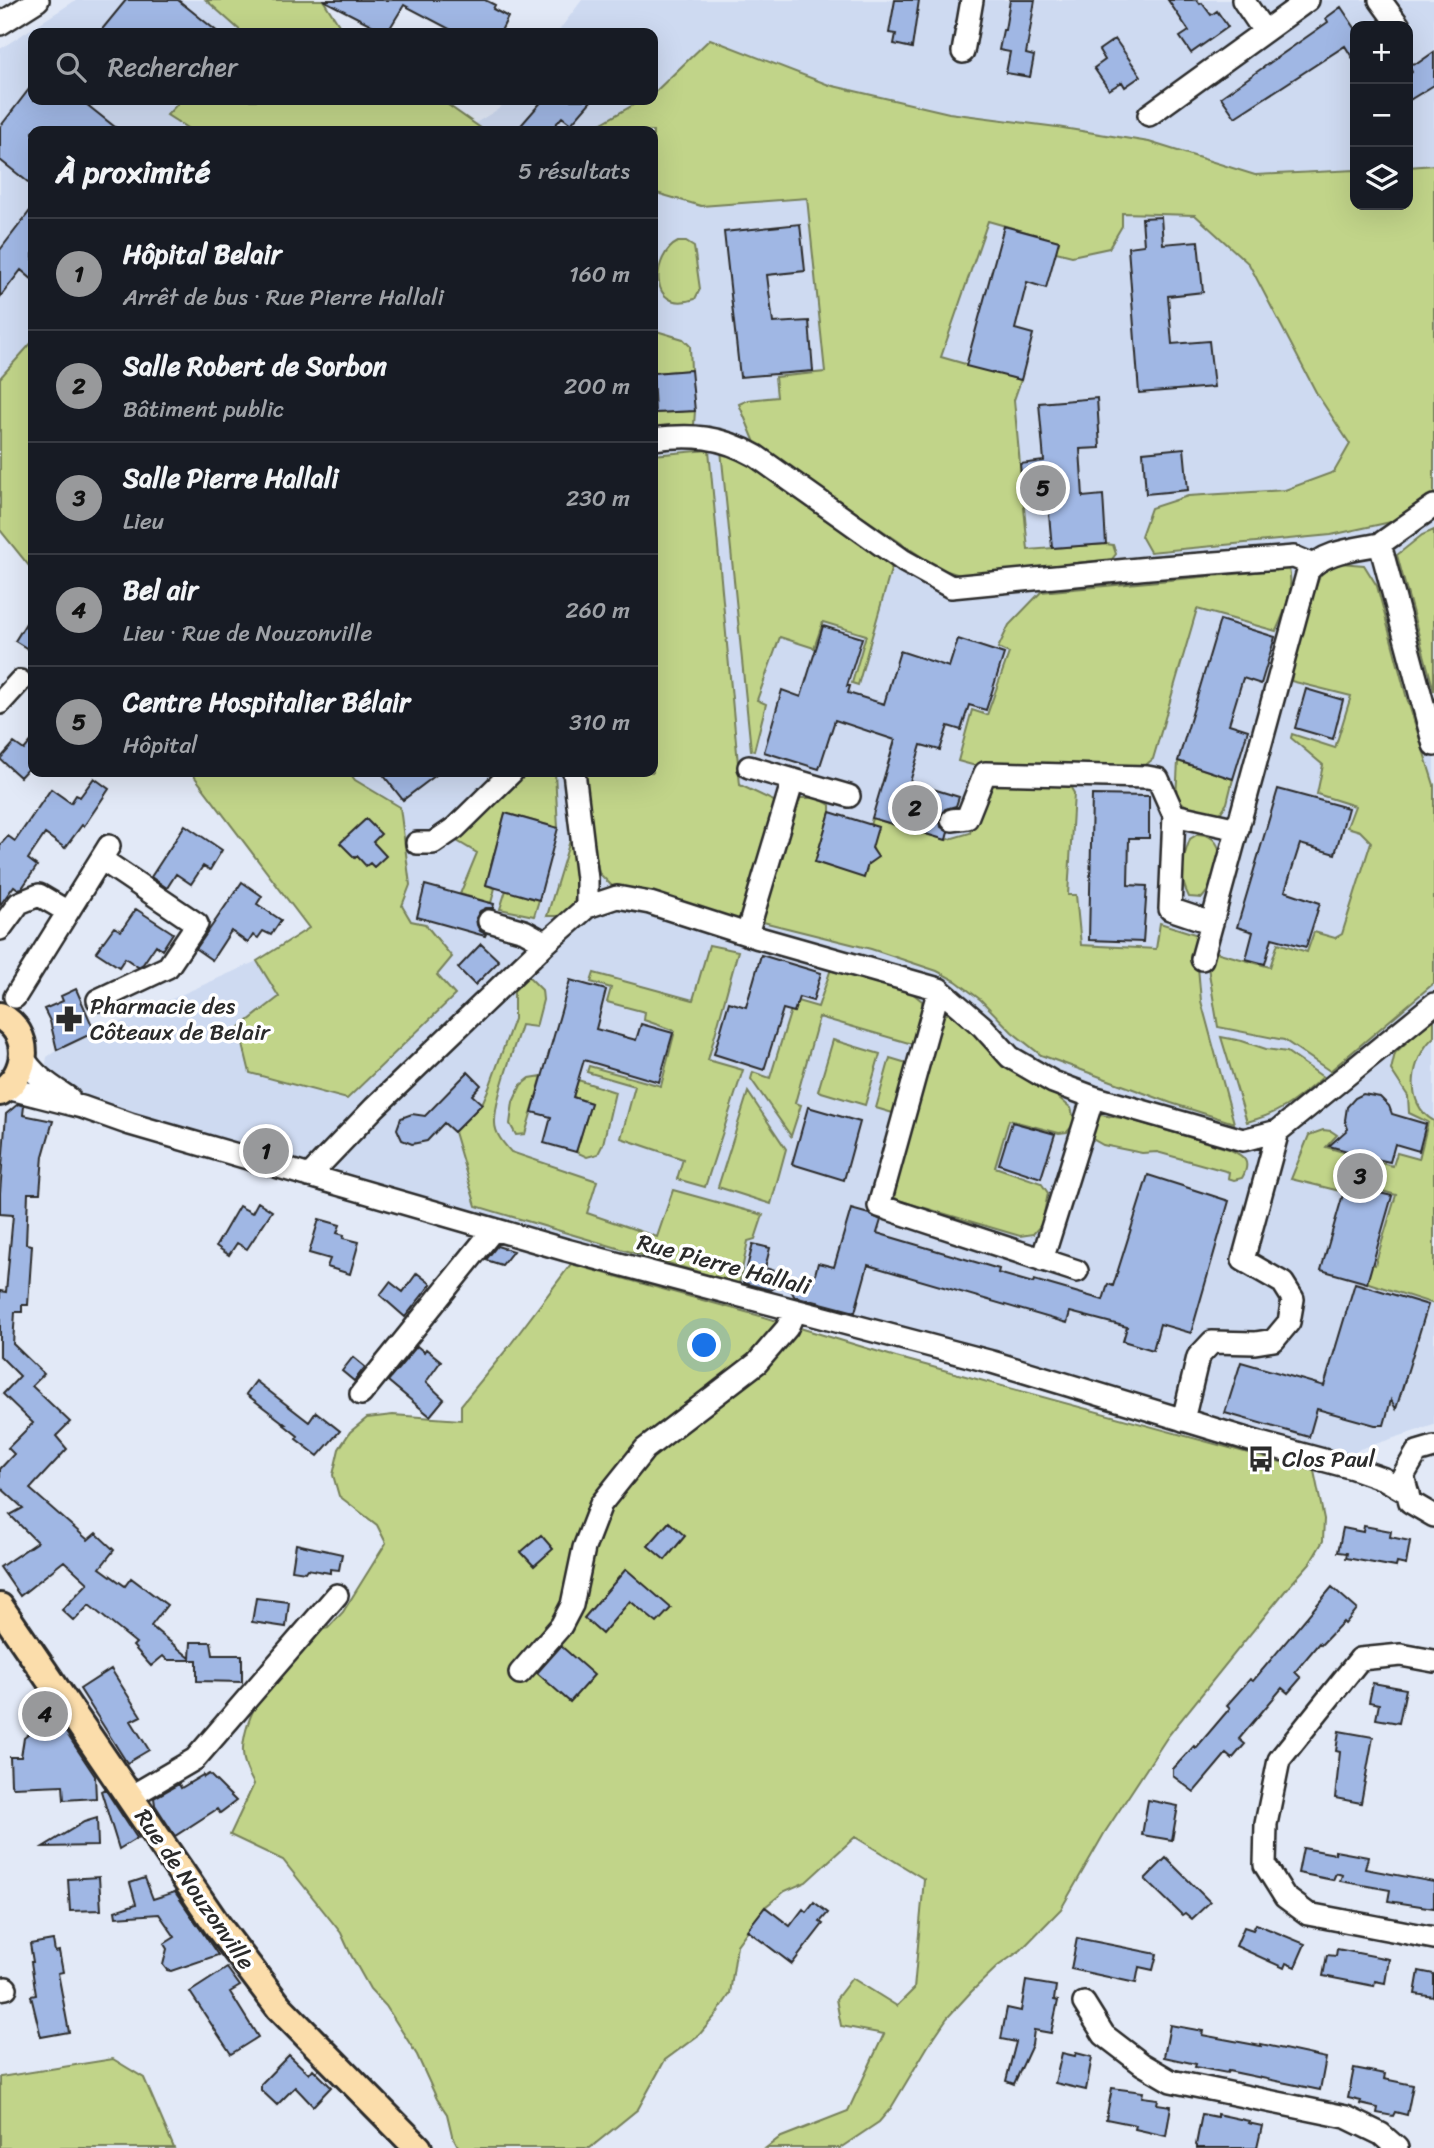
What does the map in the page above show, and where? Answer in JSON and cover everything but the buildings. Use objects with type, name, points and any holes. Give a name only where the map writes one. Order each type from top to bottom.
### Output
[{"type":"main road","points":[[4,1090],[15,1080],[23,1066],[24,1048],[8,1011]]},
{"type":"main road","name":"Rue de Nouzonville","points":[[0,1607],[217,1925],[279,2007],[418,2148]]},
{"type":"street","points":[[0,24],[37,0]]},
{"type":"street","points":[[963,52],[972,0]]},
{"type":"street","points":[[1243,0],[1264,31]]},
{"type":"street","points":[[1149,115],[1308,0]]},
{"type":"street","points":[[1380,0],[1395,21]]},
{"type":"street","points":[[658,439],[712,438],[740,447],[904,561],[951,587],[1294,557],[1313,565]]},
{"type":"street","points":[[1202,959],[1308,571],[1313,565],[1340,552],[1380,544],[1434,506]]},
{"type":"street","points":[[1380,544],[1434,745]]},
{"type":"street","points":[[0,703],[20,681]]},
{"type":"street","points":[[749,767],[849,796]]},
{"type":"street","points":[[952,820],[967,818],[985,773],[1158,779],[1174,815],[1170,909],[1212,923]]},
{"type":"street","points":[[417,843],[433,843],[455,828],[507,777]]},
{"type":"street","points":[[575,777],[587,878],[587,907]]},
{"type":"street","points":[[747,934],[793,780]]},
{"type":"street","points":[[1174,815],[1238,829]]},
{"type":"street","points":[[8,1011],[105,853],[197,924],[168,967],[98,1000]]},
{"type":"street","points":[[0,929],[19,903],[39,895],[68,912]]},
{"type":"street","points":[[309,1176],[384,1098],[546,943],[587,907],[617,898],[650,903],[939,989],[982,1026],[1010,1057],[1053,1082],[1093,1097],[1243,1140],[1278,1131],[1434,1004]]},
{"type":"street","points":[[489,921],[524,931],[546,943]]},
{"type":"street","points":[[939,989],[879,1206],[1077,1271]]},
{"type":"street","name":"Rue Pierre Hallali","points":[[23,1056],[30,1069],[43,1081],[82,1107]]},
{"type":"street","name":"Rue Pierre Hallali","points":[[4,1090],[82,1107],[130,1124],[566,1250],[992,1362],[1353,1468],[1384,1479],[1408,1493],[1410,1502],[1434,1516]]},
{"type":"street","points":[[1042,1259],[1093,1097]]},
{"type":"street","points":[[1183,1420],[1198,1357],[1212,1342],[1255,1343],[1274,1340],[1289,1322],[1293,1299],[1283,1283],[1243,1260],[1278,1131]]},
{"type":"street","points":[[361,1394],[494,1229]]},
{"type":"street","points":[[520,1673],[561,1626],[572,1605],[584,1548],[601,1504],[645,1449],[757,1363],[787,1328],[796,1310]]},
{"type":"street","points":[[1408,1493],[1403,1476],[1425,1450]]},
{"type":"street","name":"Rue Pierre Hallali","points":[[1353,1468],[1389,1465],[1425,1450]]},
{"type":"street","points":[[130,1797],[195,1759],[337,1595]]},
{"type":"street","points":[[1434,1661],[1401,1656],[1360,1659],[1332,1691],[1279,1760],[1266,1824],[1265,1865],[1285,1897],[1308,1914],[1434,1938]]},
{"type":"street","points":[[1084,2003],[1104,2035],[1142,2064],[1171,2081],[1346,2117],[1381,2134],[1397,2148]]},
{"type":"shaded area","points":[[76,0],[206,0],[237,28],[33,28]]},
{"type":"shaded area","points":[[582,0],[1434,0],[1434,1425],[1360,1449],[1340,1464],[130,1124],[43,1081],[47,1057],[57,1050],[257,961],[309,929],[203,777],[658,777],[658,126],[471,126],[502,105],[658,105],[658,28],[561,28]]},
{"type":"shaded area","points":[[28,31],[28,105],[176,105],[167,115],[184,126],[28,126],[28,347],[0,378],[0,49]]},
{"type":"green space","points":[[206,0],[323,0],[341,28],[237,28]]},
{"type":"green space","points":[[710,39],[829,85],[949,113],[1149,142],[1255,175],[1350,170],[1350,210],[1413,210],[1413,167],[1434,165],[1434,493],[1400,520],[1331,535],[1150,552],[1141,536],[1151,508],[1188,496],[1285,490],[1334,472],[1350,444],[1317,394],[1249,264],[1195,215],[1122,213],[1122,226],[1109,248],[1072,256],[1056,252],[1058,241],[988,221],[941,357],[1021,380],[1014,400],[1028,550],[1106,544],[1113,545],[1116,554],[1112,559],[963,576],[938,568],[756,445],[739,404],[748,400],[777,397],[775,377],[825,372],[807,198],[701,206],[658,193],[658,126],[597,126],[633,105],[658,105],[658,89]]},
{"type":"green space","points":[[176,105],[448,105],[478,126],[184,126],[167,115]]},
{"type":"green space","points":[[678,242],[686,242],[694,247],[700,289],[695,299],[680,302],[669,299],[662,291],[659,281],[663,259],[669,249]]},
{"type":"green space","points":[[658,332],[683,339],[690,346],[691,370],[658,373]]},
{"type":"green space","points":[[28,347],[28,565],[0,530],[0,378]]},
{"type":"green space","points":[[695,411],[694,425],[658,428],[658,413]]},
{"type":"green space","points":[[709,450],[740,785],[776,802],[742,921],[617,891],[599,873],[590,824],[584,777],[658,777],[658,455]]},
{"type":"green space","points":[[721,450],[748,464],[886,558],[892,566],[858,685],[852,683],[866,635],[823,622],[814,648],[780,637],[757,700],[766,704],[754,751],[751,750]]},
{"type":"green space","points":[[1434,530],[1434,691],[1397,555],[1422,535]]},
{"type":"green space","points":[[1340,563],[1364,565],[1377,586],[1406,695],[1434,785],[1434,983],[1330,1071],[1284,1040],[1218,1027],[1208,967],[1212,951],[1270,967],[1278,943],[1307,952],[1314,932],[1335,938],[1342,934],[1371,842],[1360,831],[1347,827],[1355,806],[1317,794],[1323,765],[1291,738],[1292,734],[1335,748],[1351,696],[1291,681],[1302,626],[1321,573]]},
{"type":"green space","points":[[1289,569],[1289,593],[1276,631],[1197,609],[1153,759],[1142,768],[983,768],[958,761],[972,710],[987,715],[1009,653],[998,648],[1009,625],[1041,592]]},
{"type":"green space","points":[[1178,761],[1233,779],[1227,803],[1219,815],[1192,810],[1176,798]]},
{"type":"green space","points":[[195,777],[353,777],[400,807],[410,885],[402,906],[411,921],[425,924],[452,957],[437,975],[455,995],[347,1099],[250,1073],[239,1028],[279,997],[257,961],[309,928]]},
{"type":"green space","points":[[517,777],[555,777],[558,828],[505,813],[486,885],[495,888],[491,903],[460,894],[477,853],[457,841]]},
{"type":"green space","points":[[985,783],[1068,783],[1074,793],[1068,895],[1076,895],[1081,945],[1156,949],[1160,923],[1198,935],[1201,1001],[1234,1123],[1041,1055],[1012,1032],[981,1000],[956,981],[937,971],[871,949],[759,921],[791,805],[799,798],[818,798],[830,805],[815,862],[864,877],[868,864],[877,857],[870,838],[872,818],[946,840],[970,833]]},
{"type":"green space","points":[[572,834],[578,877],[575,899],[563,914],[547,916]]},
{"type":"green space","points":[[1198,834],[1216,842],[1219,851],[1217,871],[1202,898],[1189,897],[1182,875],[1190,839]]},
{"type":"green space","points":[[507,887],[515,893],[539,900],[534,916],[500,909]]},
{"type":"green space","points":[[709,945],[738,951],[708,1060],[743,1070],[705,1187],[677,1179],[683,1159],[621,1138],[635,1086],[587,1072],[589,1066],[661,1086],[675,1031],[644,1020],[645,1012],[607,1002],[611,988],[591,982],[594,973],[693,1000]]},
{"type":"green space","points":[[832,966],[906,988],[922,1001],[923,1019],[919,1046],[819,1017],[795,1103],[801,1105],[791,1136],[751,1079],[753,1072],[770,1078],[794,1000],[818,1007]]},
{"type":"green space","points":[[525,973],[542,990],[543,1000],[536,1027],[521,1025],[505,1074],[496,1113],[495,1127],[500,1139],[511,1152],[597,1181],[587,1213],[657,1237],[673,1190],[763,1215],[755,1239],[748,1241],[739,1284],[476,1206],[454,1132],[482,1104],[514,1019],[514,986]]},
{"type":"green space","points":[[955,1011],[1071,1108],[1075,1123],[1067,1132],[1059,1133],[1009,1120],[995,1167],[1041,1183],[1048,1193],[1042,1224],[1033,1234],[1020,1236],[898,1200],[890,1193],[939,1017]]},
{"type":"green space","points":[[1434,1017],[1434,1037],[1420,1056],[1414,1092],[1424,1113],[1434,1121],[1434,1304],[1356,1279],[1361,1262],[1375,1265],[1396,1195],[1372,1188],[1380,1163],[1393,1166],[1397,1153],[1419,1159],[1428,1122],[1409,1113],[1408,1096],[1391,1070],[1395,1053]]},
{"type":"green space","points":[[1221,1037],[1287,1052],[1323,1077],[1288,1105],[1247,1122]]},
{"type":"green space","points":[[833,1040],[880,1054],[865,1105],[818,1091]]},
{"type":"green space","points":[[890,1058],[910,1064],[896,1114],[876,1108]]},
{"type":"green space","points":[[542,1076],[525,1134],[516,1135],[510,1124],[513,1102],[521,1085],[530,1078]]},
{"type":"green space","points":[[578,1080],[615,1092],[603,1144],[598,1154],[587,1157],[576,1152],[591,1103],[573,1097]]},
{"type":"green space","points":[[748,1092],[786,1149],[771,1204],[718,1187]]},
{"type":"green space","points":[[1100,1115],[1128,1119],[1229,1149],[1245,1160],[1245,1172],[1242,1178],[1234,1180],[1228,1178],[1229,1172],[1157,1152],[1142,1153],[1103,1145],[1089,1137],[1091,1125]]},
{"type":"green space","points":[[1323,1130],[1337,1135],[1326,1147],[1350,1154],[1340,1191],[1291,1179],[1309,1135]]},
{"type":"green space","points":[[571,1264],[757,1315],[896,1357],[1314,1471],[1324,1519],[1323,1541],[1310,1563],[1168,1736],[1105,1832],[1061,1909],[1021,1950],[998,1966],[947,2018],[891,2108],[879,2122],[840,2148],[766,2148],[779,2138],[848,2111],[884,2034],[841,2026],[836,1999],[852,1978],[897,2006],[914,1989],[924,1879],[855,1837],[806,1882],[785,1891],[765,1907],[737,1945],[730,1994],[716,2015],[700,2034],[665,2060],[638,2109],[590,2148],[459,2148],[452,2135],[447,2114],[437,2099],[417,2055],[386,2006],[370,1989],[341,1933],[283,1860],[230,1835],[254,1784],[244,1762],[243,1748],[258,1701],[305,1633],[328,1628],[343,1612],[386,1543],[377,1525],[339,1496],[333,1475],[339,1449],[350,1432],[367,1418],[393,1415],[461,1420],[461,1405]]},
{"type":"green space","points":[[113,2059],[144,2078],[174,2148],[0,2148],[0,2077]]},
{"type":"place","name":"Centre Hospitalier Bélair","points":[[1043,488]]},
{"type":"place","name":"Salle Robert de Sorbon","points":[[915,808]]},
{"type":"place","name":"Pharmacie des Côteaux de Belair","points":[[69,1019]]},
{"type":"place","name":"Hôpital Belair","points":[[266,1151]]},
{"type":"place","name":"Salle Pierre Hallali","points":[[1360,1176]]},
{"type":"place","name":"Clos Paul","points":[[1261,1459]]},
{"type":"place","name":"Bel air","points":[[45,1714]]}]
